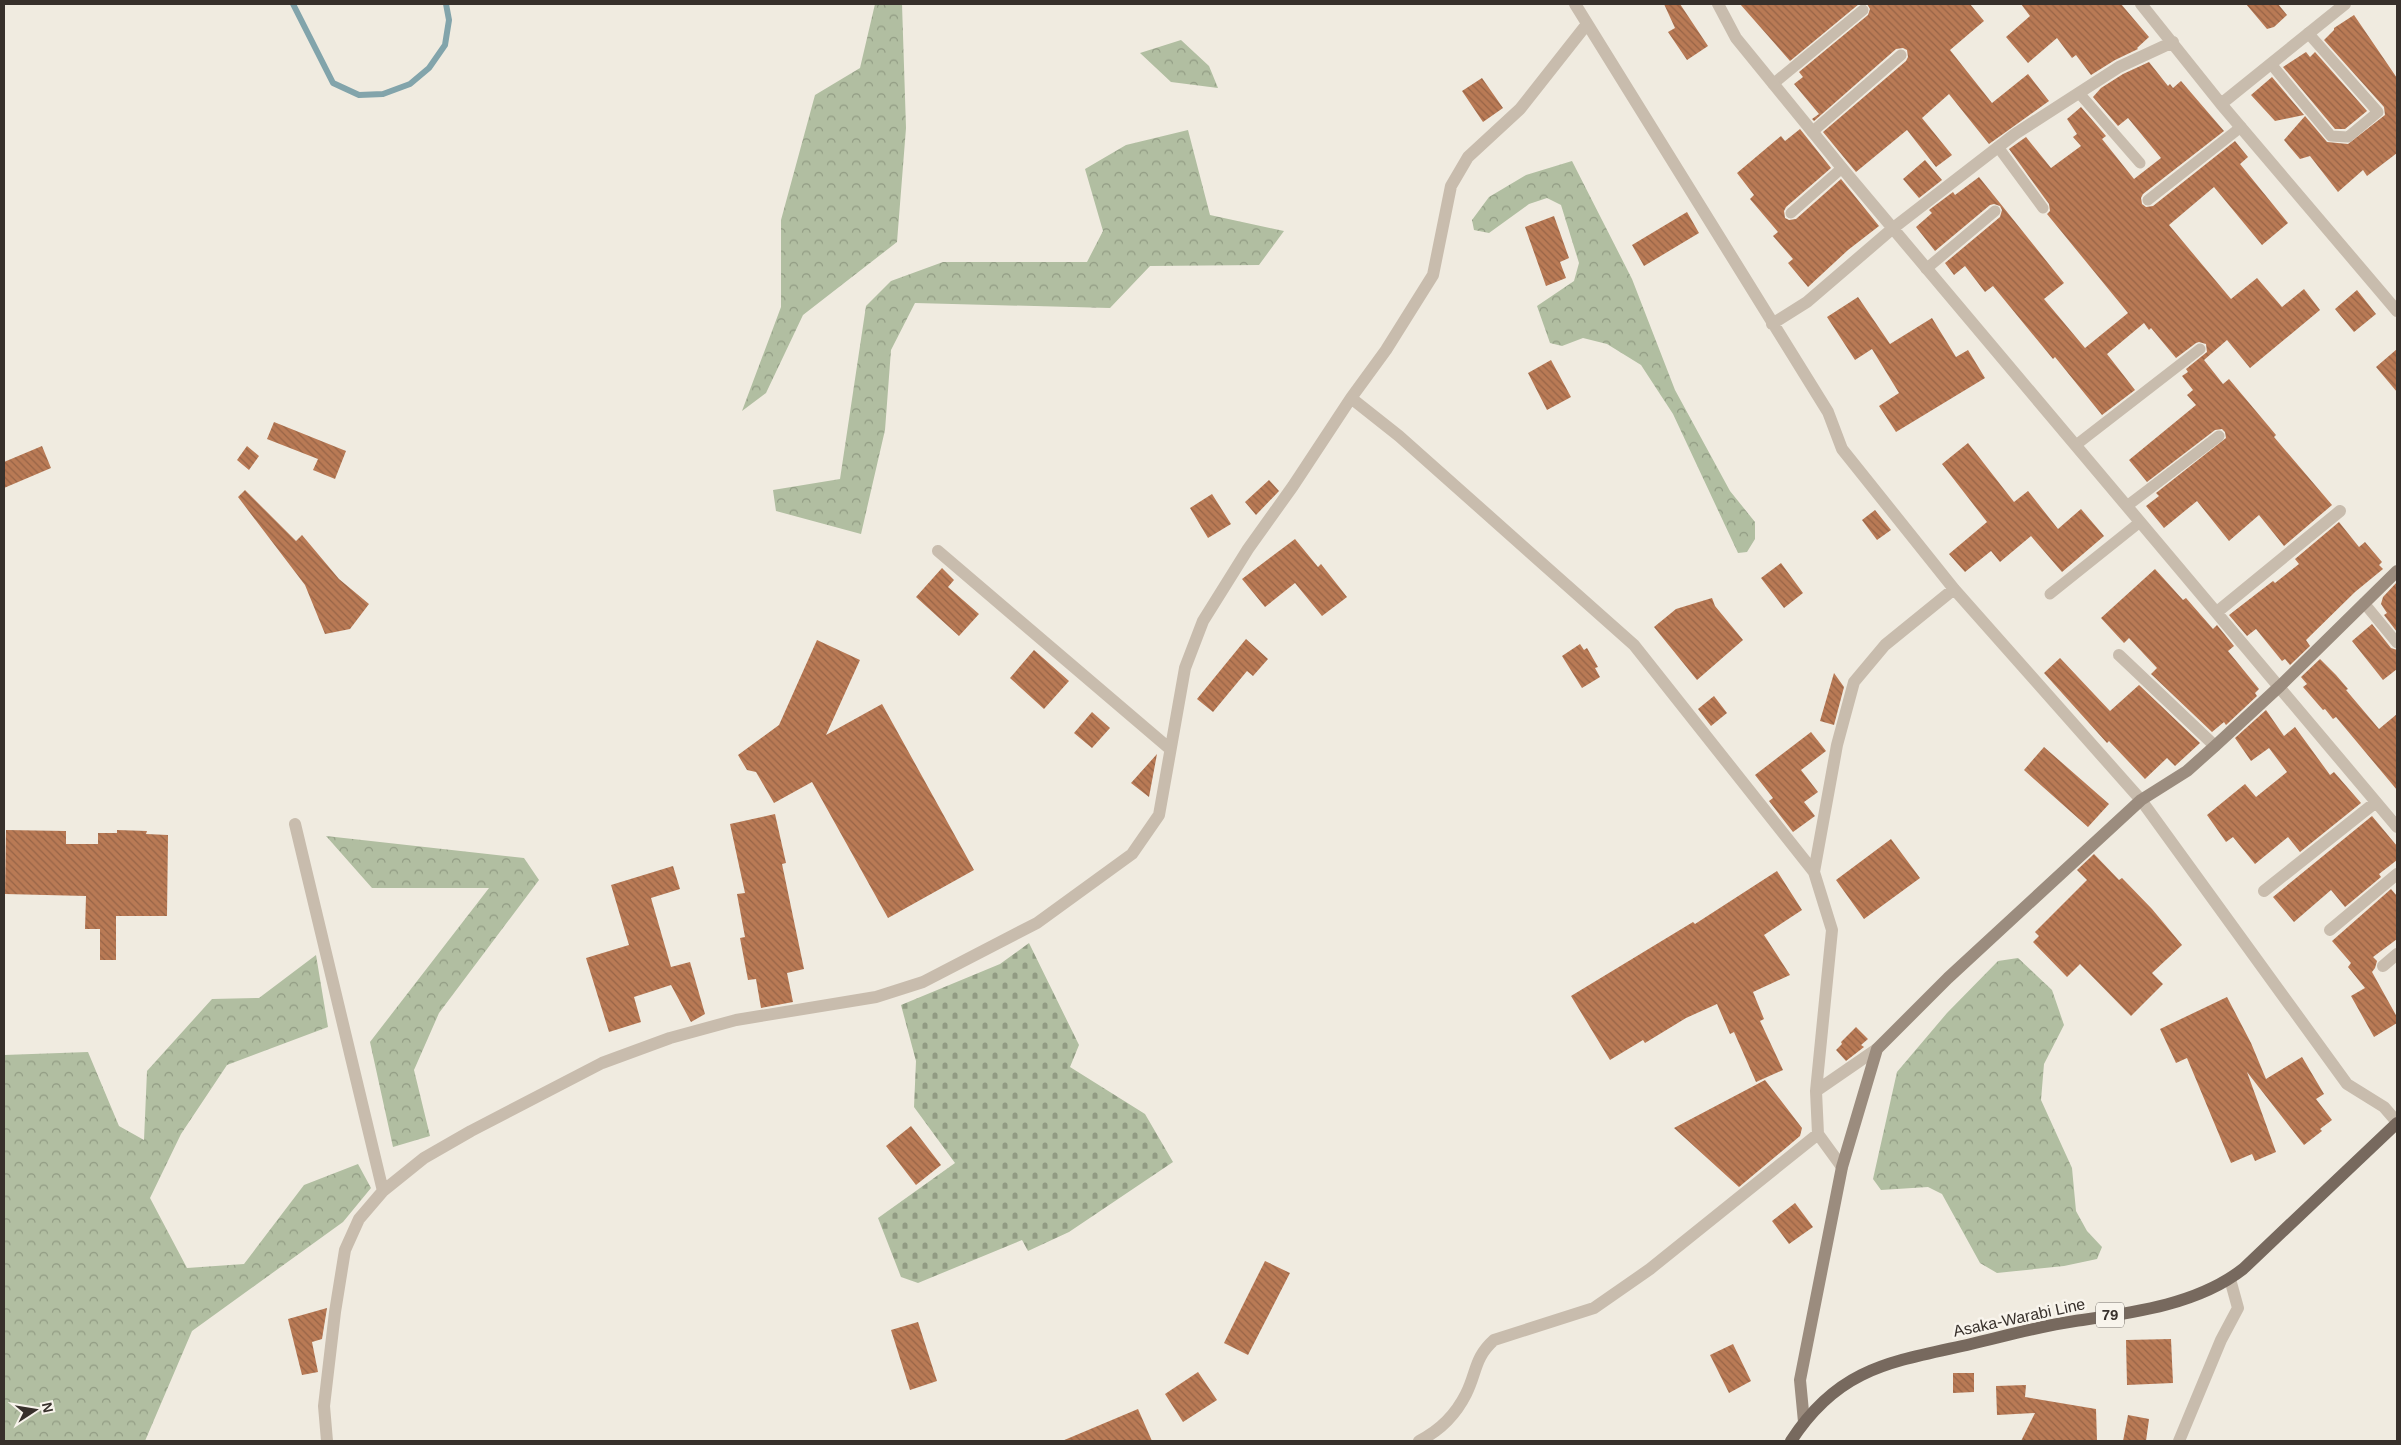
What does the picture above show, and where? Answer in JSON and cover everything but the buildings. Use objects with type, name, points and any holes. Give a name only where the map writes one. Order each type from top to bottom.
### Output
[{"type":"main road","name":"Asaka-Warabi Line","points":[[1791,1441],[1804,1422],[1825,1399],[1857,1376],[1889,1362],[2047,1326],[2154,1306],[2214,1288],[2243,1269],[2397,1122]]},
{"type":"street","points":[[1718,4],[1736,38],[1892,229],[2280,686],[2397,827]]},
{"type":"street","points":[[2141,4],[2221,104],[2397,311]]},
{"type":"street","points":[[2221,104],[2345,4]]},
{"type":"street","points":[[1579,6],[1587,24],[1828,412],[1842,449],[1954,589],[2141,800],[2346,1084],[2384,1107],[2397,1122]]},
{"type":"street","points":[[327,1441],[324,1406],[334,1312],[345,1250],[359,1219],[383,1191],[432,1154],[602,1063],[670,1038],[736,1020],[876,997],[923,982],[1037,923],[1132,854],[1159,815],[1185,668],[1203,621],[1248,549],[1386,350],[1432,275],[1451,186],[1468,157],[1520,109],[1587,24]]},
{"type":"street","points":[[1772,324],[1807,302],[1892,229],[1998,147],[2119,67],[2173,42]]},
{"type":"street","points":[[1351,398],[1399,436],[1634,645],[1814,872],[1832,930],[1816,1091],[1818,1134],[1842,1167]]},
{"type":"street","points":[[2217,612],[2340,511]]},
{"type":"street","points":[[938,550],[1170,750]]},
{"type":"street","points":[[1816,1091],[1877,1049],[1948,978],[2141,800],[2188,771],[2280,686],[2397,571]]},
{"type":"street","points":[[1814,872],[1837,744],[1854,682],[1885,645],[1954,589]]},
{"type":"street","points":[[2119,655],[2215,746]]},
{"type":"street","points":[[2264,891],[2376,802]]},
{"type":"street","points":[[295,824],[383,1191]]},
{"type":"street","points":[[2330,930],[2397,874]]},
{"type":"street","points":[[2383,966],[2397,954]]},
{"type":"street","points":[[1804,1422],[1800,1380],[1842,1167],[1877,1049]]},
{"type":"street","points":[[1419,1441],[1449,1420],[1466,1395],[1482,1351],[1494,1340],[1594,1308],[1650,1269],[1818,1134]]},
{"type":"street","points":[[2179,1441],[2221,1340],[2238,1308],[2230,1279]]},
{"type":"lane","points":[[1773,84],[1863,10]]},
{"type":"lane","points":[[2271,64],[2331,136],[2348,137],[2378,112],[2308,33]]},
{"type":"lane","points":[[1812,132],[1901,55]]},
{"type":"lane","points":[[2079,93],[2140,163]]},
{"type":"lane","points":[[2148,200],[2241,127]]},
{"type":"lane","points":[[1998,147],[2043,208]]},
{"type":"lane","points":[[1791,212],[1842,168]]},
{"type":"lane","points":[[1926,269],[1995,211]]},
{"type":"lane","points":[[2076,445],[2200,349]]},
{"type":"lane","points":[[2127,506],[2219,436]]},
{"type":"lane","points":[[2050,594],[2140,522]]},
{"type":"lane","points":[[2364,603],[2397,643]]},
{"type":"green space","points":[[875,4],[902,4],[906,128],[897,242],[803,315],[766,393],[742,411],[781,307],[781,220],[815,95],[860,68]]},
{"type":"green space","points":[[1181,40],[1209,66],[1218,88],[1171,82],[1140,53]]},
{"type":"green space","points":[[1188,130],[1210,215],[1284,231],[1259,265],[1150,266],[1110,308],[915,303],[891,350],[885,430],[861,534],[776,511],[773,490],[840,479],[866,306],[891,281],[943,262],[1087,262],[1103,231],[1085,169],[1126,145]]},
{"type":"green space","points":[[1572,161],[1632,279],[1675,390],[1730,491],[1755,522],[1755,539],[1747,552],[1738,553],[1673,414],[1641,365],[1607,344],[1583,338],[1562,346],[1550,343],[1537,306],[1574,281],[1579,263],[1561,205],[1547,198],[1529,204],[1489,233],[1474,230],[1472,220],[1489,197],[1526,175]]},
{"type":"green space","points":[[326,836],[524,858],[539,880],[439,1013],[414,1070],[430,1136],[393,1147],[370,1042],[489,888],[372,888]]},
{"type":"green space","points":[[1029,943],[1079,1045],[1070,1067],[1145,1114],[1173,1162],[1069,1232],[1028,1251],[1022,1240],[918,1283],[901,1277],[878,1218],[955,1163],[914,1107],[916,1061],[901,1005],[1000,964]]},
{"type":"green space","points":[[316,955],[328,1027],[227,1065],[181,1134],[150,1198],[187,1268],[244,1264],[304,1185],[358,1164],[371,1188],[343,1222],[192,1331],[145,1441],[4,1441],[4,1055],[88,1052],[119,1126],[144,1140],[147,1071],[212,999],[259,998]]},
{"type":"green space","points":[[2018,958],[2052,990],[2064,1025],[2044,1064],[2041,1100],[2072,1168],[2076,1211],[2087,1231],[2102,1247],[2097,1259],[2064,1266],[1997,1273],[1980,1263],[1942,1194],[1928,1187],[1881,1190],[1873,1179],[1897,1072],[1947,1013],[1998,961]]},
{"type":"waterway","points":[[293,4],[333,83],[359,95],[383,94],[410,84],[429,68],[445,45],[449,20],[446,4]]}]
